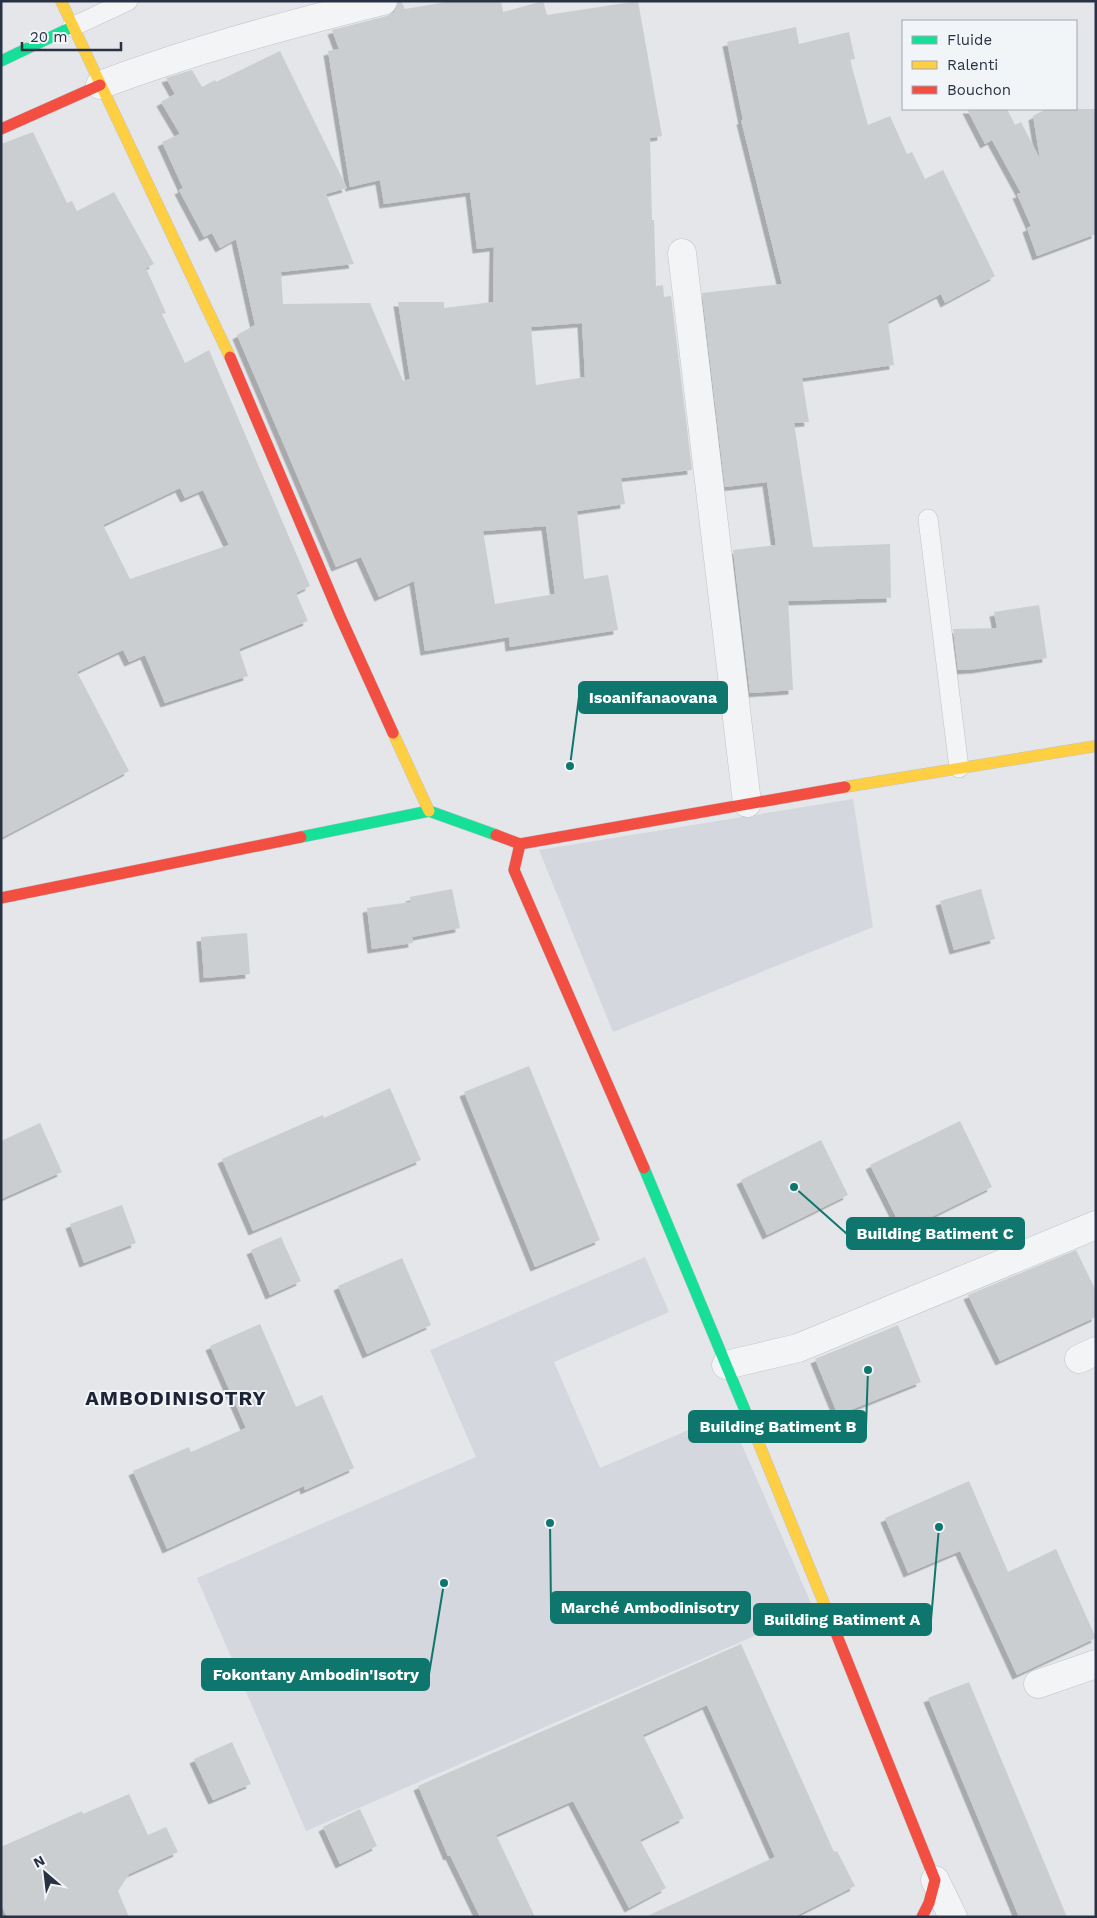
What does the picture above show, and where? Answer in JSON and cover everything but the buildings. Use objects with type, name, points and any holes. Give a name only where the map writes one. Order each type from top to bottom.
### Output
[{"type":"street","points":[[61,1],[72,28],[231,359],[340,616],[429,811]]},
{"type":"street","points":[[1,129],[100,85],[163,62],[255,33],[383,1]]},
{"type":"street","points":[[1,61],[72,28]]},
{"type":"street","points":[[682,253],[747,803]]},
{"type":"street","points":[[1,898],[429,811],[520,844],[747,803],[1096,746]]},
{"type":"street","points":[[520,844],[514,870],[592,1043],[726,1365],[935,1880],[953,1917]]},
{"type":"street","points":[[726,1365],[798,1348],[1096,1225]]},
{"type":"street","points":[[1038,1684],[1096,1664]]},
{"type":"street","points":[[922,1917],[929,1904],[935,1880]]},
{"type":"lane","points":[[72,28],[128,1]]},
{"type":"lane","points":[[928,519],[960,768]]},
{"type":"shaded area","points":[[853,799],[873,927],[613,1032],[539,850]]},
{"type":"shaded area","points":[[645,1257],[669,1312],[554,1362],[600,1468],[728,1413],[814,1610],[306,1831],[197,1578],[476,1457],[430,1350]]},
{"type":"traffic: fast","points":[[1,61],[72,27]]},
{"type":"traffic: fast","points":[[301,837],[429,811],[496,835]]},
{"type":"traffic: fast","points":[[644,1168],[757,1439]]},
{"type":"traffic: slow","points":[[61,1],[230,357]]},
{"type":"traffic: slow","points":[[393,733],[429,811]]},
{"type":"traffic: slow","points":[[845,787],[1096,746]]},
{"type":"traffic: slow","points":[[757,1439],[832,1623]]},
{"type":"traffic: jam","points":[[1,129],[100,85]]},
{"type":"traffic: jam","points":[[230,357],[340,616],[393,733]]},
{"type":"traffic: jam","points":[[496,835],[520,844],[845,787]]},
{"type":"traffic: jam","points":[[1,898],[301,837]]},
{"type":"traffic: jam","points":[[520,844],[514,870],[644,1168]]},
{"type":"traffic: jam","points":[[832,1623],[935,1880],[929,1903],[922,1917]]},
{"type":"place","name":"Isoanifanaovana","points":[[570,766]]},
{"type":"place","name":"Building Batiment C","points":[[794,1187]]},
{"type":"place","name":"Building Batiment B","points":[[868,1370]]},
{"type":"place","name":"Marché Ambodinisotry","points":[[550,1523]]},
{"type":"place","name":"Building Batiment A","points":[[939,1527]]},
{"type":"place","name":"Fokontany Ambodin'Isotry","points":[[444,1583]]},
{"type":"district","name":"AMBODINISOTRY","points":[[176,1398]]}]
